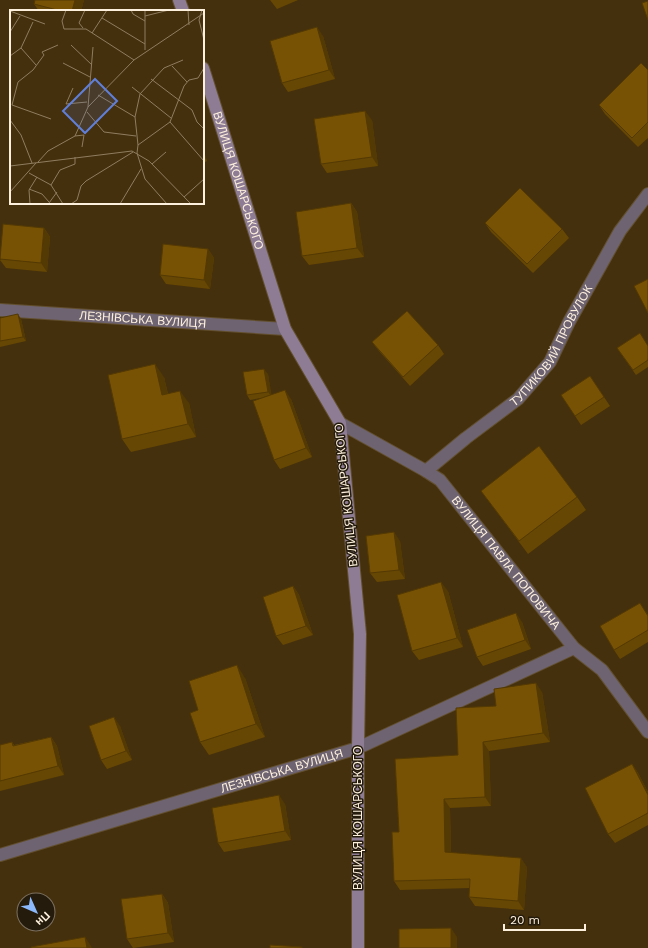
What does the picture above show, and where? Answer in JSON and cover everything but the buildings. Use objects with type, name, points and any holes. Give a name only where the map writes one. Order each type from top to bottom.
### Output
[{"type":"street","points":[[179,0],[183,10]]},
{"type":"street","name":"ВУЛИЦЯ КОШАРСЬКОГО","points":[[204,71],[285,329],[340,423],[360,634],[358,748],[358,948]]},
{"type":"street","name":"ТУПИКОВИЙ ПРОВУЛОК","points":[[426,471],[466,438],[518,399],[550,362],[569,322],[620,231],[648,194]]},
{"type":"street","name":"ЛЕЗНІВСЬКА ВУЛИЦЯ","points":[[0,310],[285,329]]},
{"type":"street","name":"ВУЛИЦЯ ПАВЛА ПОПОВИЧА","points":[[340,423],[440,480],[574,648],[602,670],[648,732]]},
{"type":"street","name":"ЛЕЗНІВСЬКА ВУЛИЦЯ","points":[[0,855],[358,748],[574,648]]}]
